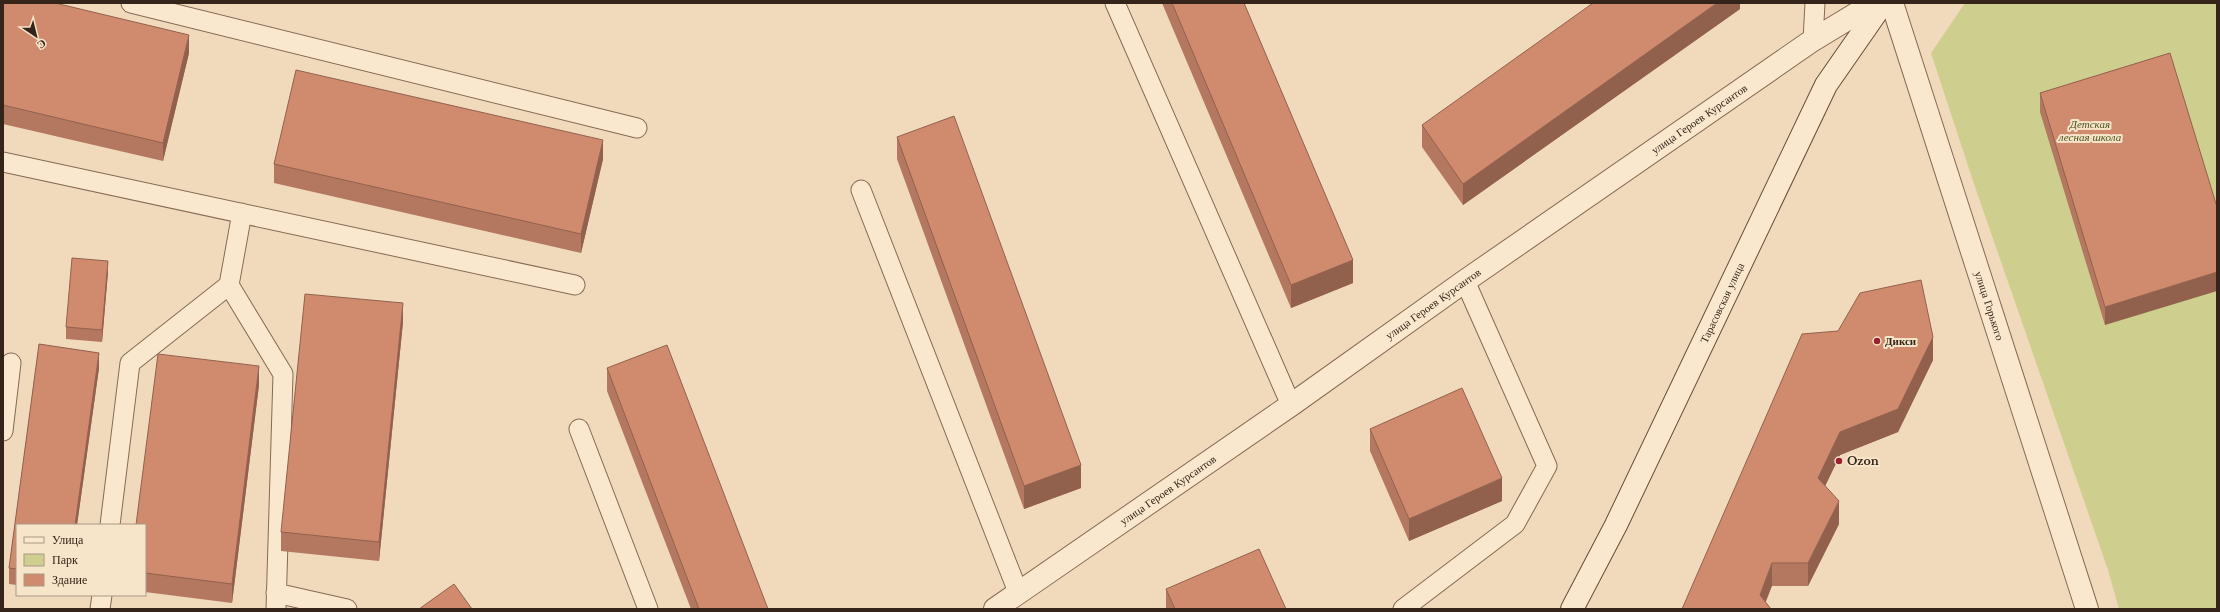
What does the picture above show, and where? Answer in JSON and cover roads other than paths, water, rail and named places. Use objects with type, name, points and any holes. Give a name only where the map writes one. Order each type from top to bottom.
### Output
[{"type":"street","name":"улица Героев Курсантов","points":[[995,609],[1291,405],[1465,281],[1814,40],[1874,3]]},
{"type":"street","name":"Тарасовская улица","points":[[1572,609],[1616,525],[1826,85],[1883,3]]},
{"type":"street","name":"улица Горького","points":[[1892,3],[2087,609]]},
{"type":"lane","points":[[131,3],[637,128]]},
{"type":"lane","points":[[1115,3],[1291,405]]},
{"type":"lane","points":[[1814,40],[1815,3]]},
{"type":"lane","points":[[3,162],[575,285]]},
{"type":"lane","points":[[861,190],[1018,592]]},
{"type":"lane","points":[[242,213],[229,285],[283,374],[276,601],[347,609]]},
{"type":"lane","points":[[1404,609],[1515,524],[1547,466],[1465,281]]},
{"type":"lane","points":[[110,524],[130,363],[229,285]]},
{"type":"lane","points":[[3,431],[11,363]]},
{"type":"lane","points":[[579,429],[648,609]]},
{"type":"lane","points":[[100,609],[102,596]]},
{"type":"place","name":"Дикси","points":[[1877,341]]},
{"type":"place","name":"Ozon","points":[[1839,461]]},
{"type":"park label","name":"Детская лесная школа","points":[[2090,130]]}]
